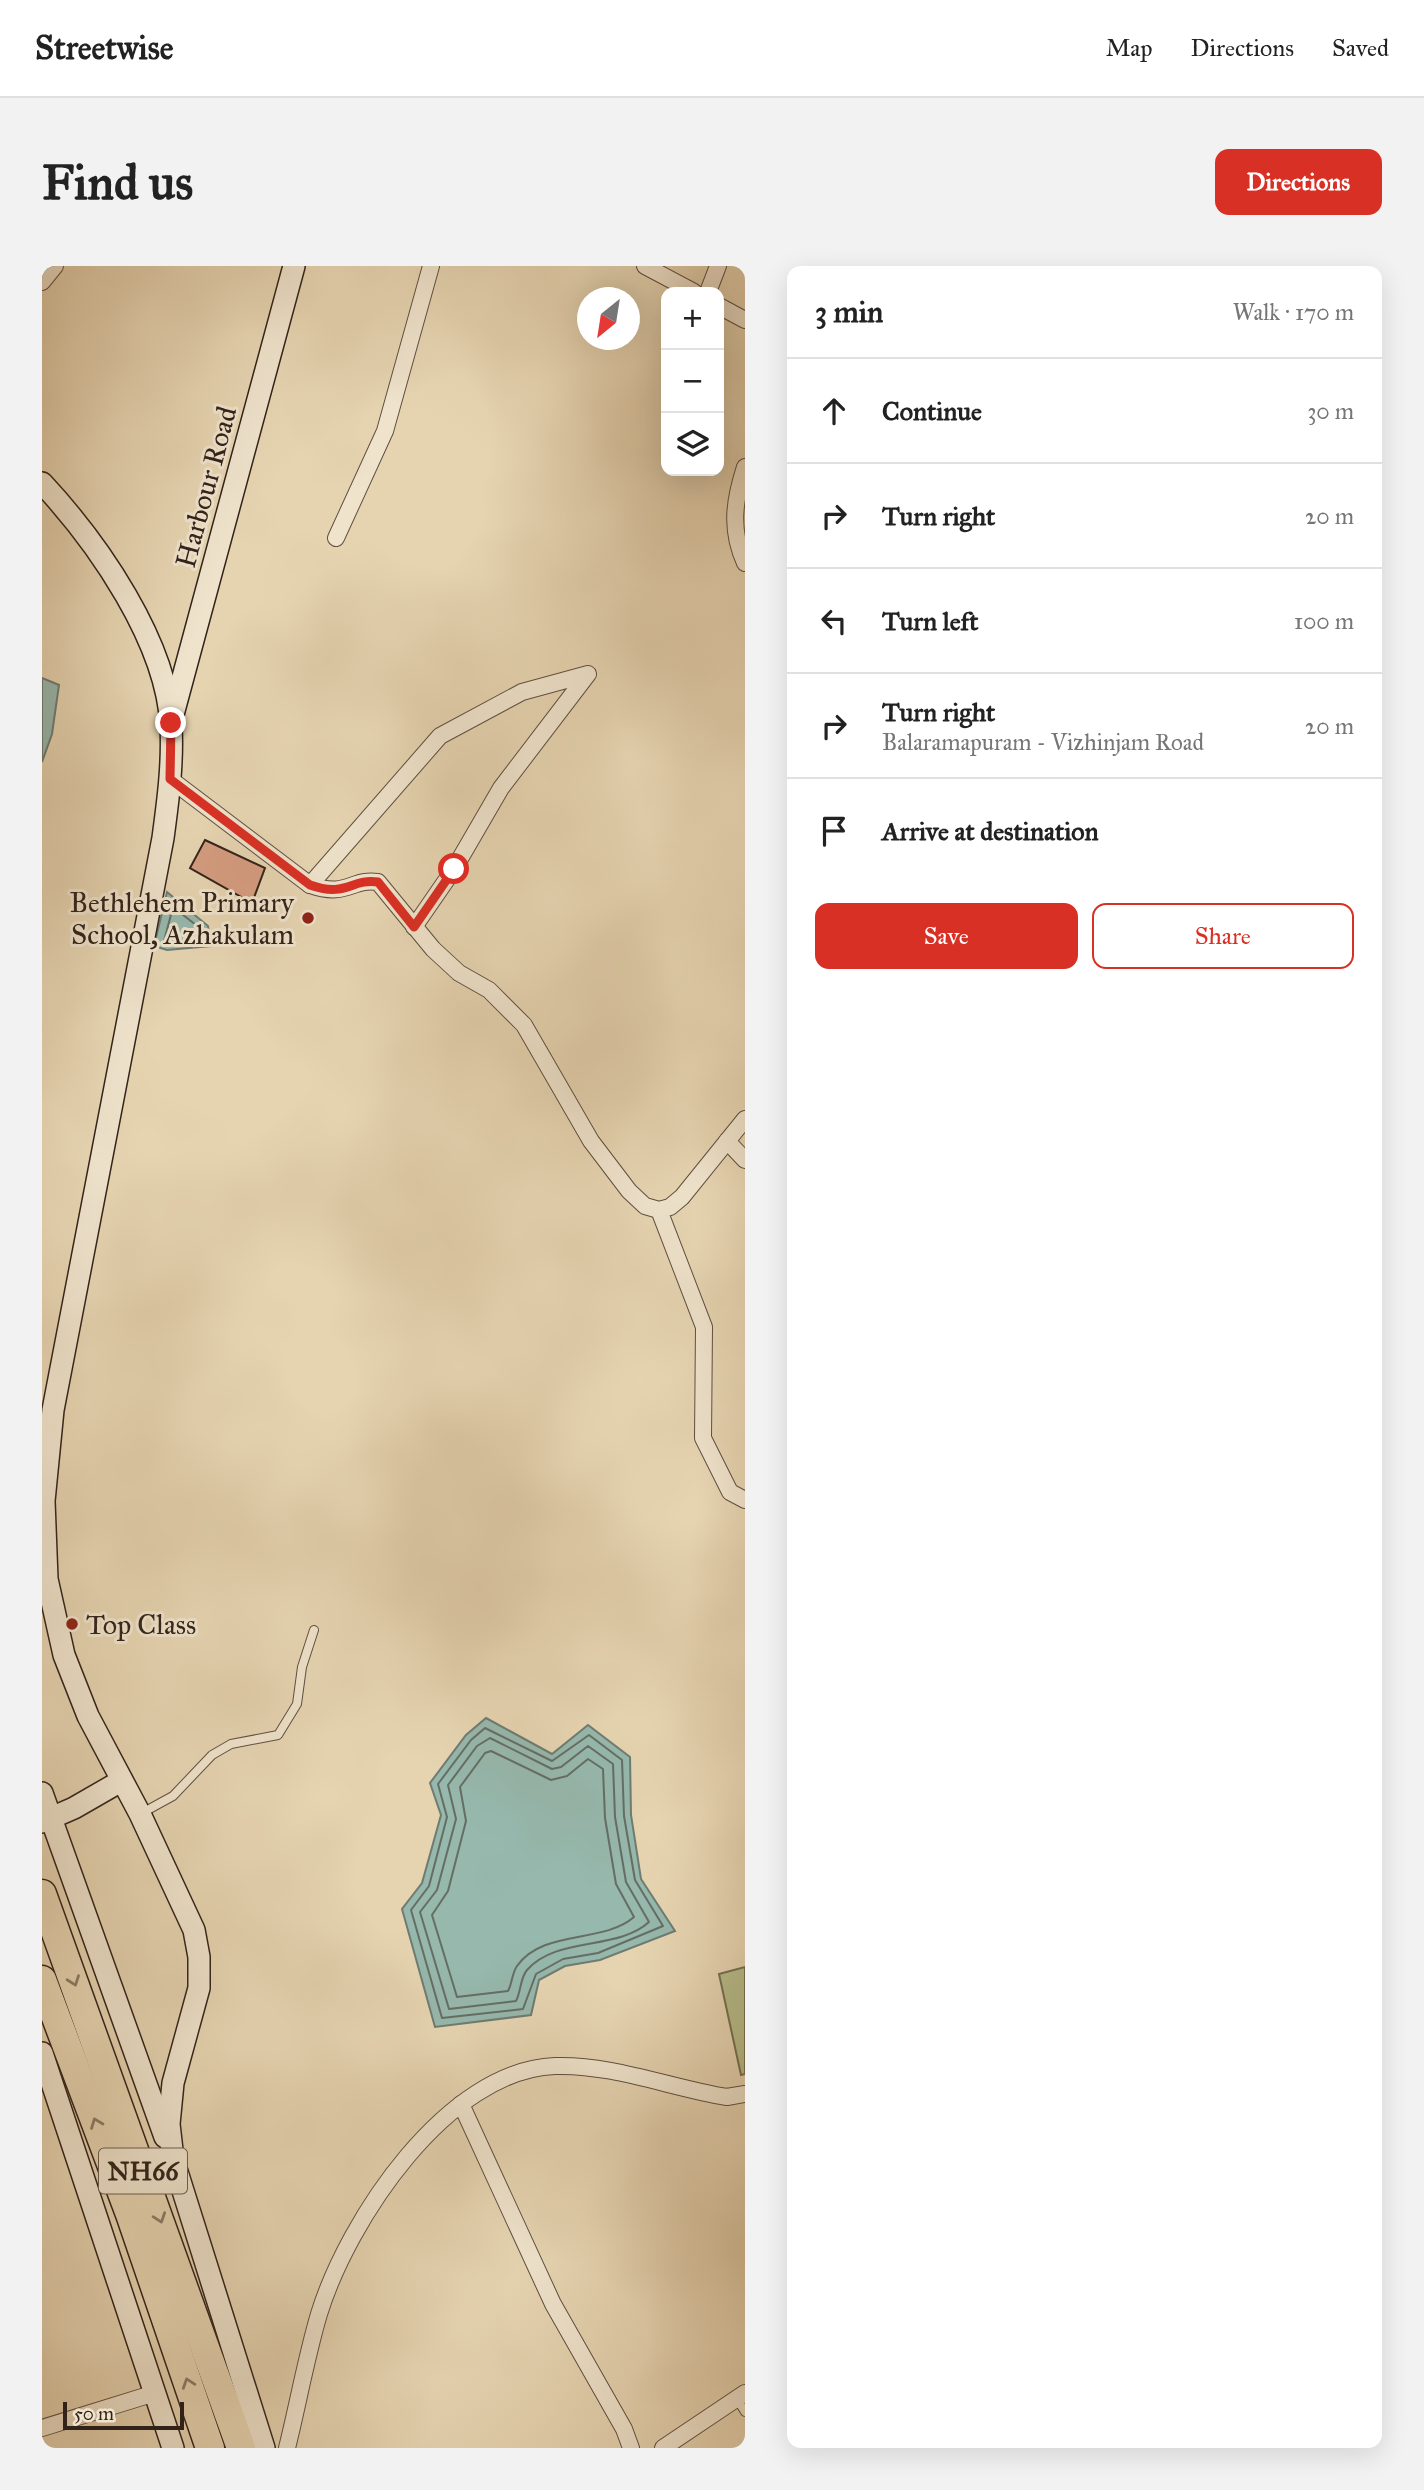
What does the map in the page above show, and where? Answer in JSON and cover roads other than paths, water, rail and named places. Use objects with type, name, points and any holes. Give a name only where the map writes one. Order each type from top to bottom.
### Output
[{"type":"highway","name":"NH66","points":[[42,1894],[241,2448]]},
{"type":"highway","name":"NH66","points":[[42,1980],[130,2214],[210,2448]]},
{"type":"main road","name":"Harbour Road","points":[[171,723],[294,266]]},
{"type":"main road","points":[[42,483],[95,547],[155,649],[171,723],[170,779],[163,838],[53,1410],[44,1501],[47,1579],[64,1655],[88,1716],[140,1814],[194,1930],[199,1957],[199,1988],[173,2083],[169,2124],[173,2160]]},
{"type":"main road","points":[[47,1820],[121,1781]]},
{"type":"main road","points":[[42,1793],[47,1820],[173,2160],[264,2448]]},
{"type":"main road","points":[[42,2053],[173,2448]]},
{"type":"street","points":[[42,282],[55,266]]},
{"type":"street","points":[[336,538],[385,431],[431,266]]},
{"type":"street","points":[[645,266],[685,287]]},
{"type":"street","points":[[710,287],[718,266]]},
{"type":"street","points":[[724,309],[745,320]]},
{"type":"street","points":[[745,467],[734,504],[735,542],[745,563]]},
{"type":"street","points":[[310,885],[440,736],[522,692],[588,674],[501,788],[454,869],[414,927]]},
{"type":"street","points":[[170,779],[310,885],[329,892],[350,889],[367,880],[378,882],[433,949],[459,973],[489,990],[524,1025],[591,1141],[645,1206],[660,1210],[670,1207],[682,1197],[745,1119]]},
{"type":"street","points":[[727,1141],[745,1160]]},
{"type":"street","points":[[660,1210],[704,1327],[703,1438],[730,1492],[745,1500]]},
{"type":"street","points":[[287,2448],[319,2312],[357,2227],[403,2159],[461,2104],[515,2072],[555,2066],[593,2068],[727,2097],[745,2094]]},
{"type":"street","points":[[461,2104],[553,2304],[624,2428],[631,2448]]},
{"type":"street","points":[[42,2428],[155,2393]]},
{"type":"street","points":[[663,2448],[742,2401]]},
{"type":"lane","points":[[140,1814],[173,1796],[212,1755],[231,1744],[278,1735],[297,1704],[302,1667],[314,1630]]},
{"type":"water","points":[[42,678],[59,685],[52,734],[42,762]]},
{"type":"water","points":[[167,892],[208,926],[211,946],[167,950],[154,946]]},
{"type":"water","points":[[486,1718],[552,1754],[588,1725],[630,1757],[631,1815],[641,1879],[675,1931],[600,1960],[565,1966],[539,1980],[531,2015],[435,2027],[402,1909],[422,1883],[441,1815],[430,1783],[466,1735]]},
{"type":"place","name":"Bethlehem Primary School, Azhakulam","points":[[308,918]]},
{"type":"place","name":"Top Class","points":[[72,1624]]}]
